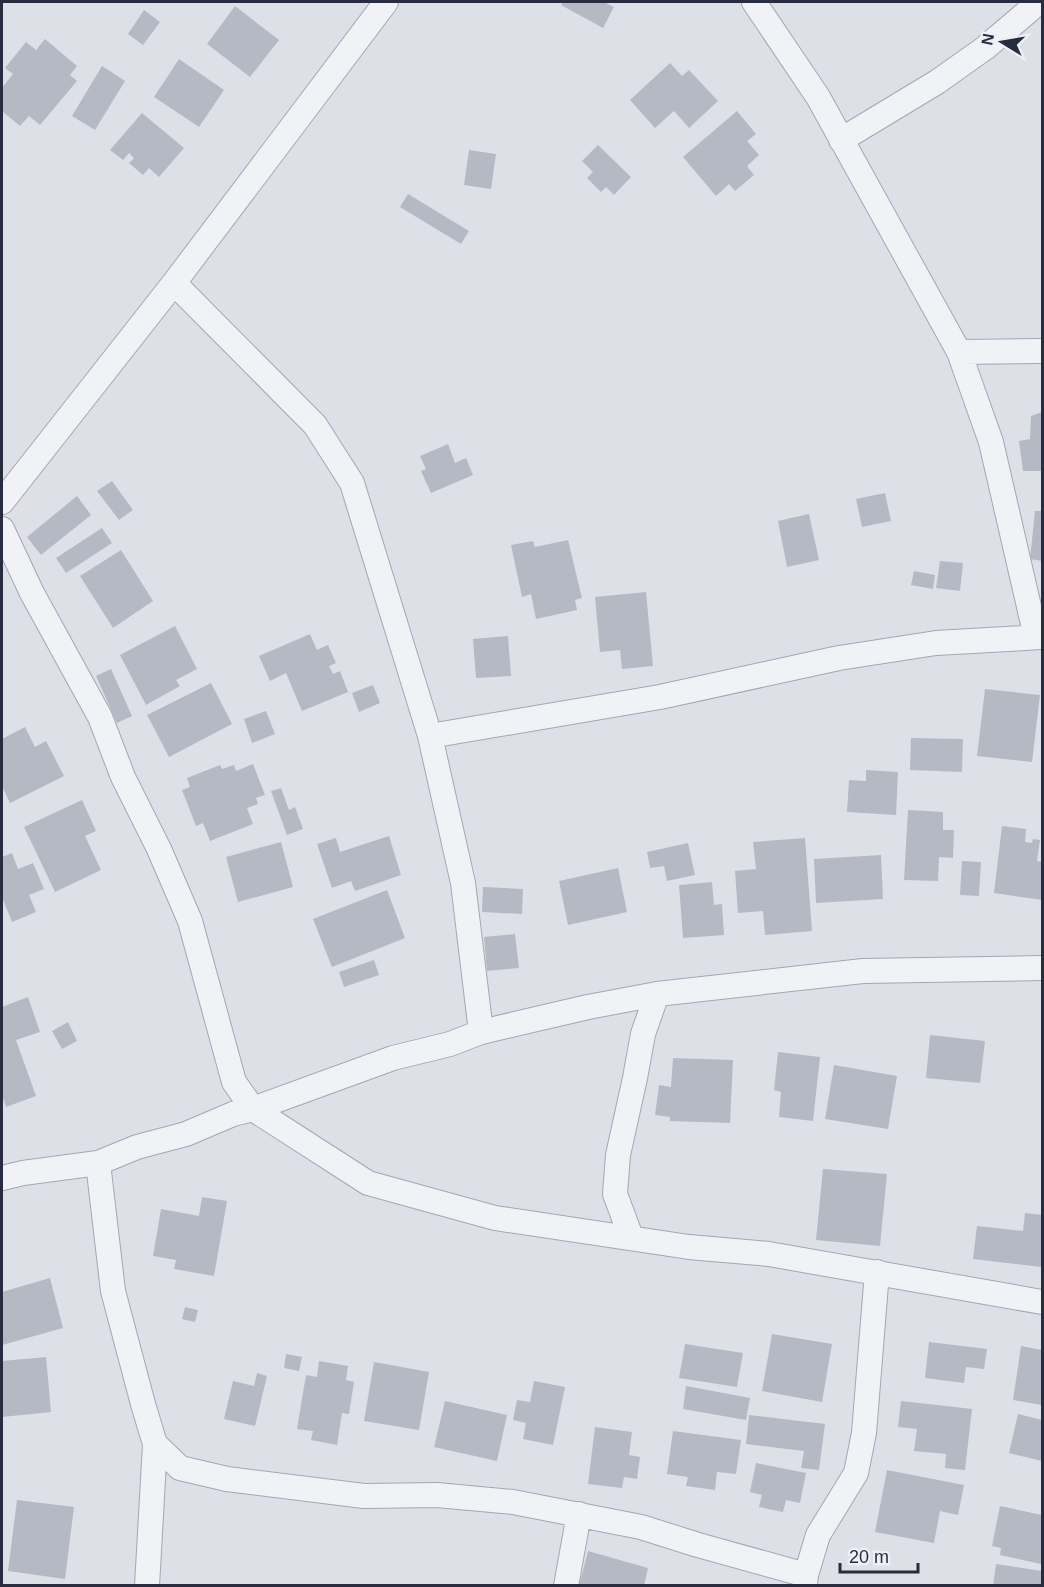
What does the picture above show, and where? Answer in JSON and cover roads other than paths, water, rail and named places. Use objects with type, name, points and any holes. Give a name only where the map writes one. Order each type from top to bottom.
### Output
[{"type":"street","points":[[2,502],[174,283],[386,2]]},
{"type":"street","points":[[430,736],[660,697],[839,658],[936,643],[1039,637],[991,442],[959,352],[818,97],[754,2]]},
{"type":"street","points":[[841,140],[937,82],[985,48],[1039,2]]},
{"type":"street","points":[[174,283],[315,425],[352,483],[430,736],[463,883],[481,1032]]},
{"type":"street","points":[[959,352],[1042,351]]},
{"type":"street","points":[[2,529],[32,592],[100,717],[123,777],[159,849],[189,921],[234,1082],[253,1109],[368,1183],[495,1218],[689,1247],[769,1254],[1042,1302]]},
{"type":"street","points":[[2,1178],[98,1162],[186,1134],[233,1114],[253,1109],[393,1058],[450,1044],[481,1032],[588,1007],[657,994],[863,971],[1042,968]]},
{"type":"street","points":[[631,1238],[615,1194],[618,1155],[636,1078],[643,1034],[657,994]]},
{"type":"street","points":[[98,1162],[113,1291],[155,1444],[147,1586]]},
{"type":"street","points":[[155,1444],[180,1468],[227,1479],[364,1496],[437,1496],[513,1502],[641,1527],[806,1580],[818,1535],[856,1473],[864,1433],[877,1272]]},
{"type":"street","points":[[566,1586],[579,1514]]}]
